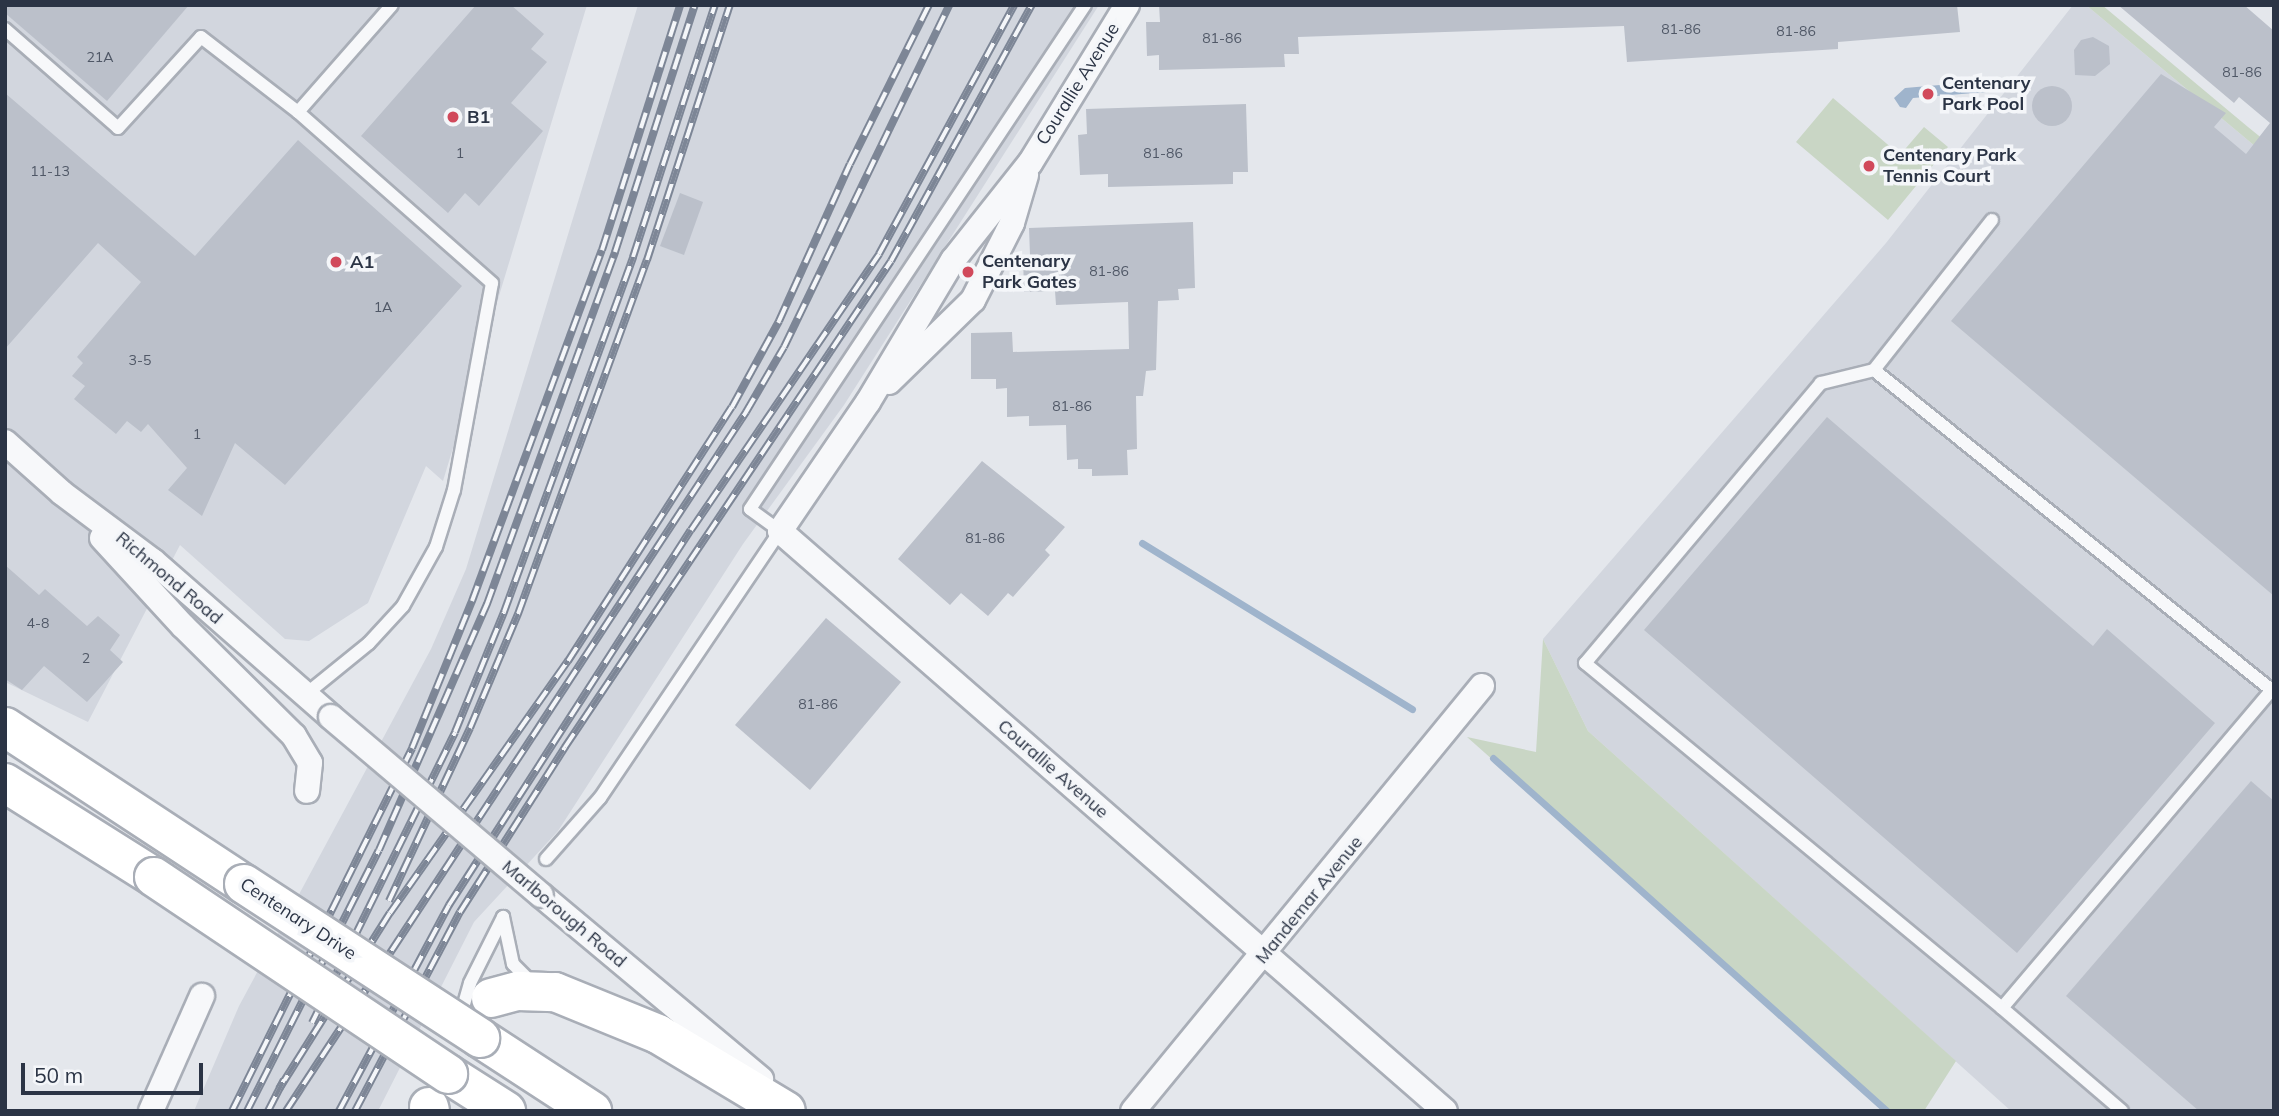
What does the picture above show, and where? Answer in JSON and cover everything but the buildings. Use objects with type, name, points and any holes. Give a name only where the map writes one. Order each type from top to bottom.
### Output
[{"type":"highway","name":"Centenary Drive","points":[[5,727],[592,1109]]},
{"type":"highway","points":[[5,783],[154,877],[468,1091],[506,1111]]},
{"type":"highway","points":[[491,998],[518,991],[555,992],[658,1034],[786,1111]]},
{"type":"street","name":"Courallie Avenue","points":[[1127,5],[1030,163],[941,279],[868,402],[780,531],[1445,1111]]},
{"type":"street","name":"Courallie Avenue","points":[[868,402],[973,300],[1012,223],[1030,163]]},
{"type":"street","points":[[941,279],[973,300]]},
{"type":"street","name":"Richmond Road","points":[[5,442],[62,493],[153,561],[331,718]]},
{"type":"street","points":[[62,493],[183,626],[294,736],[310,763],[307,790]]},
{"type":"street","name":"Mandemar Avenue","points":[[1133,1111],[1265,955],[1482,685]]},
{"type":"street","name":"Marlborough Road","points":[[331,718],[798,1111]]},
{"type":"street","points":[[151,1111],[202,996]]},
{"type":"lane","points":[[298,112],[392,5]]},
{"type":"lane","points":[[546,859],[600,798],[780,531],[750,509],[1085,5]]},
{"type":"lane","points":[[5,29],[118,128],[201,37],[298,112],[492,283],[454,490],[436,547],[403,606],[369,643],[305,695]]},
{"type":"lane","points":[[1992,220],[1874,370],[1821,383],[1585,663],[2002,1008],[2122,1111]]},
{"type":"lane","points":[[1874,370],[2273,691],[2002,1008]]},
{"type":"lane","points":[[459,1022],[470,982],[503,917],[513,964],[528,980],[555,992]]},
{"type":"shaded area","points":[[5,5],[587,5],[443,481],[426,466],[368,603],[309,641],[285,639],[180,545],[88,722],[5,682]]},
{"type":"shaded area","points":[[638,5],[1099,5],[844,405],[743,544],[558,831],[474,922],[378,1111],[194,1111],[239,1006],[431,649],[466,569]]},
{"type":"shaded area","points":[[2073,5],[2086,5],[2274,162],[2274,1111],[2011,1111],[1588,731],[1543,639],[1886,243]]},
{"type":"green space","points":[[2086,5],[2102,5],[2274,148],[2274,162]]},
{"type":"green space","name":"Centenary Park Tennis Court","points":[[1833,98],[1900,155],[1924,127],[1948,147],[1888,220],[1796,142]]},
{"type":"green space","points":[[1543,639],[1588,731],[1956,1061],[1924,1111],[1888,1111],[1467,737],[1536,752]]},
{"type":"water","name":"Centenary Park Pool","points":[[1986,81],[1986,92],[1913,98],[1906,108],[1900,107],[1894,98],[1905,88]]},
{"type":"waterway","points":[[1142,543],[1412,709]]},
{"type":"waterway","points":[[1493,758],[1887,1111]]},
{"type":"railway","points":[[232,1111],[412,748],[472,601],[602,250],[680,5]]},
{"type":"railway","points":[[247,1111],[379,850],[487,604],[615,252],[695,5]]},
{"type":"railway","points":[[312,1023],[455,732],[504,612],[633,257],[715,5]]},
{"type":"railway","points":[[389,901],[470,728],[518,614],[647,260],[730,5]]},
{"type":"railway","points":[[279,1089],[390,913],[568,661],[732,407],[779,321],[850,164],[929,5]]},
{"type":"railway","points":[[286,1111],[746,412],[784,347],[949,5]]},
{"type":"railway","points":[[339,1111],[449,905],[691,530],[879,254],[1014,5]]},
{"type":"railway","points":[[355,1111],[460,912],[565,747],[891,261],[1032,5]]},
{"type":"railway","points":[[268,1111],[284,1080]]},
{"type":"place","name":"Centenary Park Pool","points":[[1928,94]]},
{"type":"place","name":"B1","points":[[453,117]]},
{"type":"place","name":"Centenary Park Tennis Court","points":[[1869,166]]},
{"type":"place","name":"A1","points":[[336,262]]},
{"type":"place","name":"Centenary Park Gates","points":[[968,272]]}]
